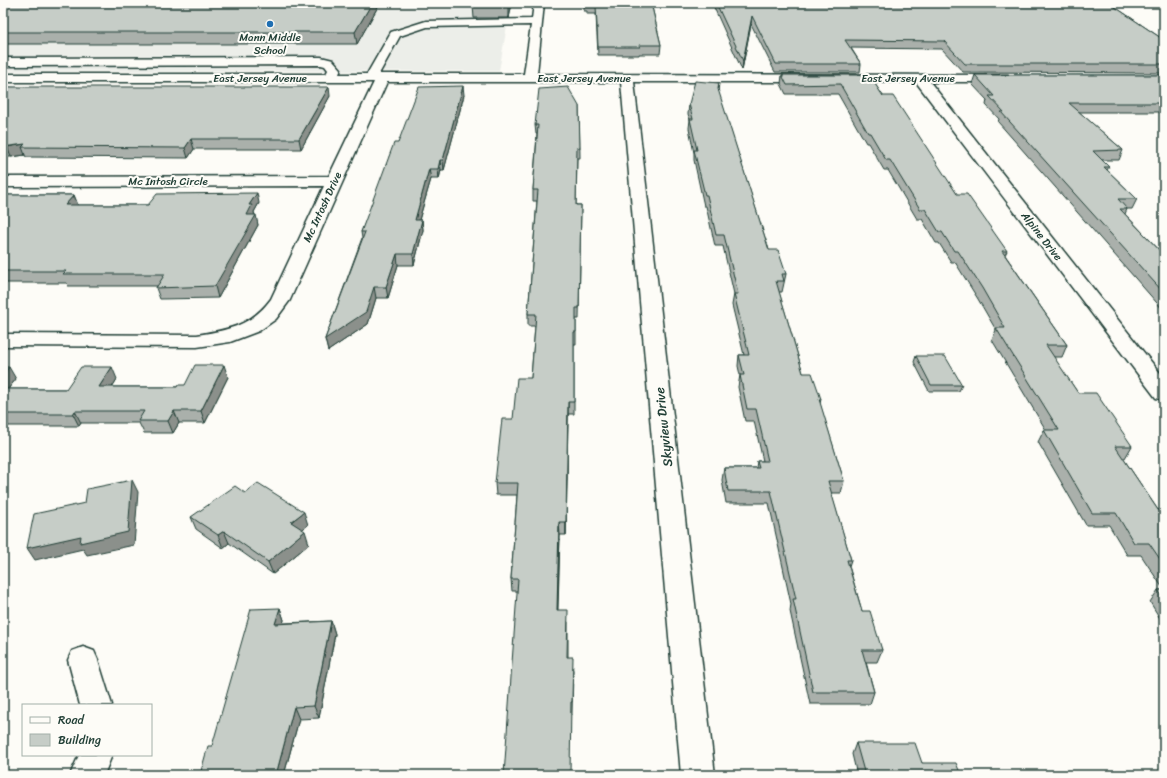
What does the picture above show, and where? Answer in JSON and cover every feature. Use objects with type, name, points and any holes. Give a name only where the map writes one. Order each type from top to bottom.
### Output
[{"type":"street","points":[[530,78],[539,3]]},
{"type":"street","name":"Mc Intosh Drive","points":[[3,340],[197,341],[230,336],[252,327],[269,315],[280,300],[334,181],[395,34],[412,27],[426,24],[537,22]]},
{"type":"street","points":[[3,62],[321,61],[329,63],[335,69],[330,78]]},
{"type":"street","name":"East Jersey Avenue","points":[[3,78],[1014,78]]},
{"type":"street","name":"Skyview Drive","points":[[627,78],[698,775]]},
{"type":"street","name":"Alpine Drive","points":[[920,78],[1164,393]]},
{"type":"street","name":"Mc Intosh Circle","points":[[3,182],[334,181]]},
{"type":"street","points":[[83,660],[96,704]]},
{"type":"street","points":[[87,775],[96,756]]},
{"type":"shaded area","name":"Mann Middle School","points":[[62,3],[511,3],[499,71],[3,71],[3,44]]},
{"type":"building","points":[[3,3],[372,3],[355,32],[3,32]]},
{"type":"building","points":[[474,3],[510,3],[509,6],[473,6]]},
{"type":"building","points":[[587,3],[651,3],[661,45],[639,45],[640,47],[598,47],[596,6],[587,6]]},
{"type":"building","points":[[716,3],[1109,3],[1164,40],[1164,64],[965,64],[944,41],[845,40],[861,64],[776,64],[752,16],[743,61]]},
{"type":"building","points":[[782,75],[869,75],[883,96],[893,96],[957,194],[967,194],[1007,251],[1002,251],[1067,345],[1046,345],[1078,393],[1096,393],[1132,446],[1115,446],[1158,510],[1164,510],[1164,565],[1149,543],[1134,543],[1116,513],[1092,513],[1044,430],[1059,430],[996,328],[1005,328],[982,288],[958,251],[954,251],[942,232],[939,232],[925,209],[920,209],[890,160],[886,160],[870,133],[868,133],[840,84],[787,85]]},
{"type":"building","points":[[975,75],[1164,75],[1164,103],[1069,103],[1123,150],[1093,151],[1109,167],[1104,167],[1137,199],[1118,199],[1127,209],[1120,209],[1164,255],[1164,293],[1001,112],[1004,112],[989,96],[994,96]]},
{"type":"building","points":[[695,81],[719,83],[718,89],[769,250],[778,250],[786,274],[782,274],[784,281],[776,281],[803,373],[812,373],[821,399],[819,399],[844,481],[828,481],[851,560],[847,560],[862,611],[870,611],[882,650],[862,650],[874,692],[813,692],[793,599],[796,599],[771,491],[728,491],[724,468],[759,468],[757,461],[768,461],[756,409],[747,409],[740,375],[744,375],[739,355],[749,355],[734,294],[738,294],[724,235],[716,235],[707,195],[705,195],[694,150],[697,150],[690,119],[693,119],[689,104]]},
{"type":"building","points":[[463,86],[443,160],[440,160],[438,169],[429,169],[415,220],[422,220],[413,254],[397,254],[386,287],[374,287],[366,312],[325,339],[365,232],[361,232],[394,143],[398,143],[419,87]]},
{"type":"building","points":[[3,87],[329,87],[299,139],[191,139],[185,148],[22,147],[25,144],[3,147]]},
{"type":"building","points":[[568,87],[579,106],[580,148],[577,148],[576,205],[581,205],[579,308],[576,308],[576,332],[574,332],[574,402],[568,402],[566,522],[559,522],[557,610],[568,610],[567,657],[573,657],[570,775],[504,775],[518,579],[511,579],[518,483],[495,483],[502,419],[513,419],[517,378],[531,378],[536,314],[528,314],[538,190],[533,190],[538,125],[535,125],[539,89]]},
{"type":"building","points":[[257,193],[249,205],[252,205],[247,215],[256,215],[215,286],[156,288],[165,274],[63,274],[66,271],[3,271],[3,195],[74,195],[65,205],[148,205],[157,194]]},
{"type":"building","points":[[916,356],[945,356],[962,385],[931,385]]},
{"type":"building","points":[[195,365],[224,365],[201,411],[174,411],[168,421],[138,421],[144,411],[75,411],[73,414],[3,414],[3,389],[66,389],[81,367],[112,367],[99,387],[177,387],[178,385],[185,385]]},
{"type":"building","points":[[3,367],[9,367],[3,375]]},
{"type":"building","points":[[132,480],[128,532],[80,543],[81,536],[27,548],[34,514],[85,503],[87,489]]},
{"type":"building","points":[[258,483],[304,512],[291,522],[305,531],[268,562],[224,531],[218,535],[191,517],[235,486],[245,493]]},
{"type":"building","points":[[1158,590],[1164,590],[1164,599]]},
{"type":"building","points":[[280,608],[275,624],[331,621],[314,706],[294,707],[276,775],[190,775],[192,771],[201,771],[208,746],[212,746],[251,609]]},
{"type":"building","points":[[856,743],[915,743],[922,763],[956,763],[961,775],[865,775]]},
{"type":"place","name":"Mann Middle School","points":[[270,24]]}]
